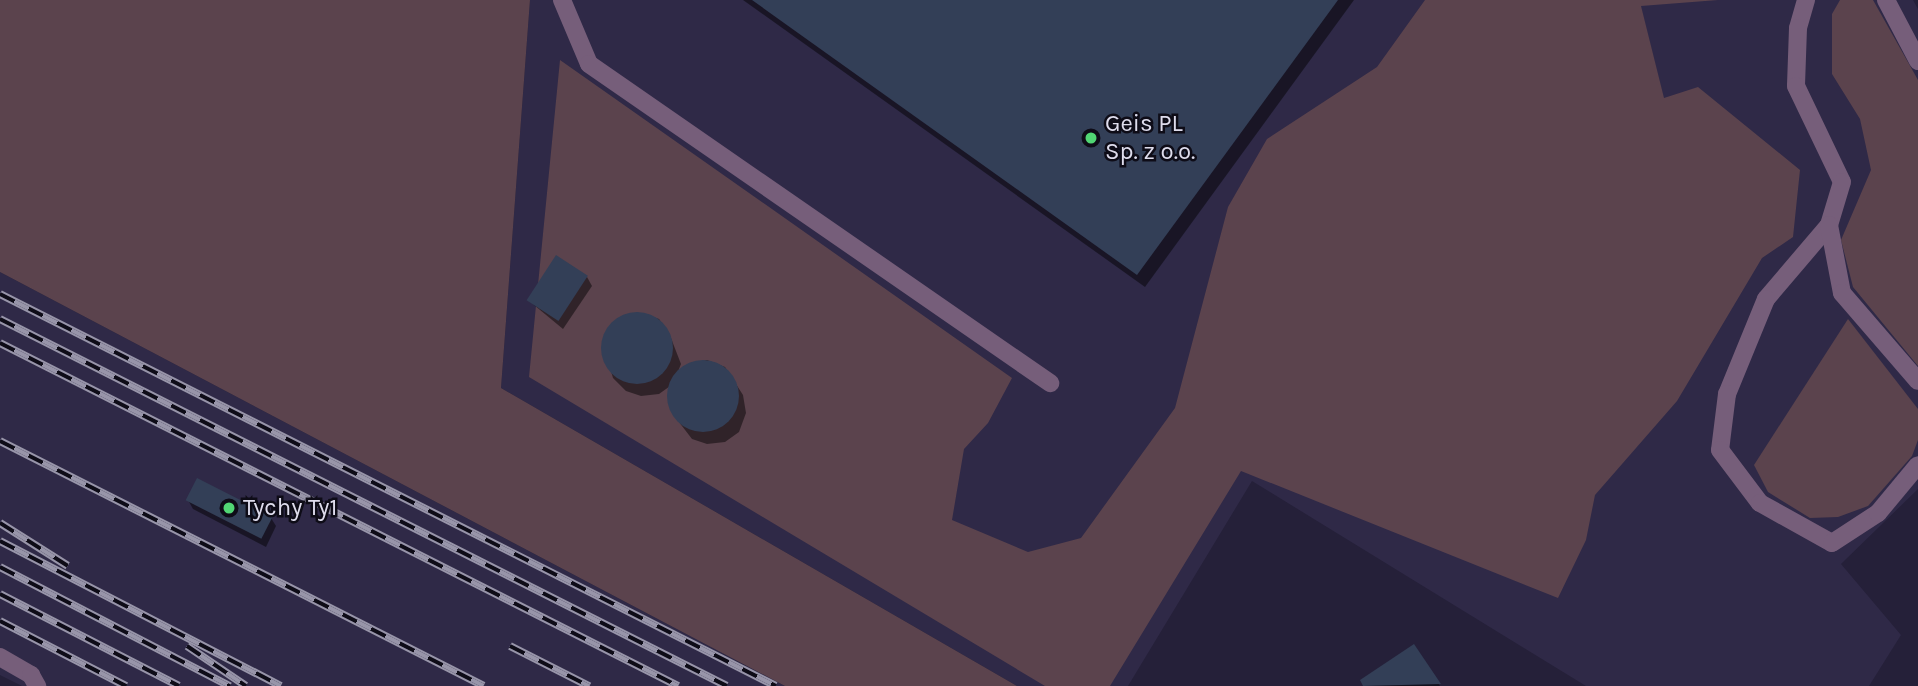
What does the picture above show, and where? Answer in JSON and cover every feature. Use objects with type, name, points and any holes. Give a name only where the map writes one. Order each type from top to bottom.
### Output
[{"type":"street","points":[[562,0],[589,64],[1050,383]]},
{"type":"street","points":[[1806,0],[1798,28],[1797,86],[1842,182],[1829,225],[1766,299],[1727,394],[1720,450],[1760,503],[1832,543],[1878,513],[1918,465]]},
{"type":"street","points":[[1886,0],[1918,61]]},
{"type":"street","points":[[1829,225],[1842,293],[1918,381]]},
{"type":"street","points":[[0,657],[31,675],[37,686]]},
{"type":"shaded area","points":[[0,0],[530,0],[501,388],[1017,686],[785,686],[0,272]]},
{"type":"shaded area","points":[[530,0],[1913,0],[1918,9],[1918,489],[1841,564],[1901,635],[1869,686],[1586,686],[1252,481],[1128,686],[1017,686],[501,388]]},
{"type":"shaded area","points":[[1425,0],[1718,0],[1641,6],[1664,98],[1698,87],[1800,170],[1793,237],[1762,258],[1677,401],[1595,495],[1586,540],[1558,598],[1241,471],[1110,686],[1045,686],[529,377],[560,60],[1012,378],[988,423],[964,449],[952,520],[1028,552],[1081,538],[1175,408],[1228,207],[1267,139],[1377,67]]},
{"type":"shaded area","points":[[1840,0],[1873,0],[1918,80],[1918,366],[1853,287],[1841,240],[1871,170],[1860,119],[1832,74],[1832,14]]},
{"type":"shaded area","points":[[0,272],[785,686],[22,686],[0,675]]},
{"type":"shaded area","points":[[1848,319],[1918,409],[1918,440],[1912,456],[1868,506],[1838,517],[1810,518],[1768,492],[1754,465]]},
{"type":"building","name":"Geis PL Sp. z o.o.","points":[[752,0],[1338,0],[1137,275]]},
{"type":"building","points":[[556,255],[588,276],[558,321],[527,300]]},
{"type":"building","points":[[637,312],[651,315],[663,322],[670,334],[673,348],[670,362],[663,374],[651,381],[637,384],[623,381],[611,374],[604,362],[601,348],[604,334],[611,322],[623,315]]},
{"type":"building","points":[[703,360],[723,366],[733,376],[739,396],[733,416],[723,426],[703,432],[683,426],[673,416],[667,396],[673,376],[683,366]]},
{"type":"building","name":"Tychy Ty1","points":[[197,478],[273,517],[261,539],[186,500]]},
{"type":"building","points":[[1414,644],[1441,684],[1363,686],[1360,680]]},
{"type":"railway","points":[[0,294],[776,686]]},
{"type":"railway","points":[[0,319],[727,686]]},
{"type":"railway","points":[[0,343],[678,686]]},
{"type":"railway","points":[[0,441],[484,686]]},
{"type":"railway","points":[[0,523],[68,566]]},
{"type":"railway","points":[[0,541],[281,686]]},
{"type":"railway","points":[[0,567],[230,686]]},
{"type":"railway","points":[[0,594],[179,686]]},
{"type":"railway","points":[[0,621],[126,686]]},
{"type":"railway","points":[[187,646],[246,686]]},
{"type":"railway","points":[[510,646],[589,686]]},
{"type":"place","name":"Geis PL Sp. z o.o.","points":[[1091,138]]},
{"type":"place","name":"Tychy Ty1","points":[[229,508]]}]
